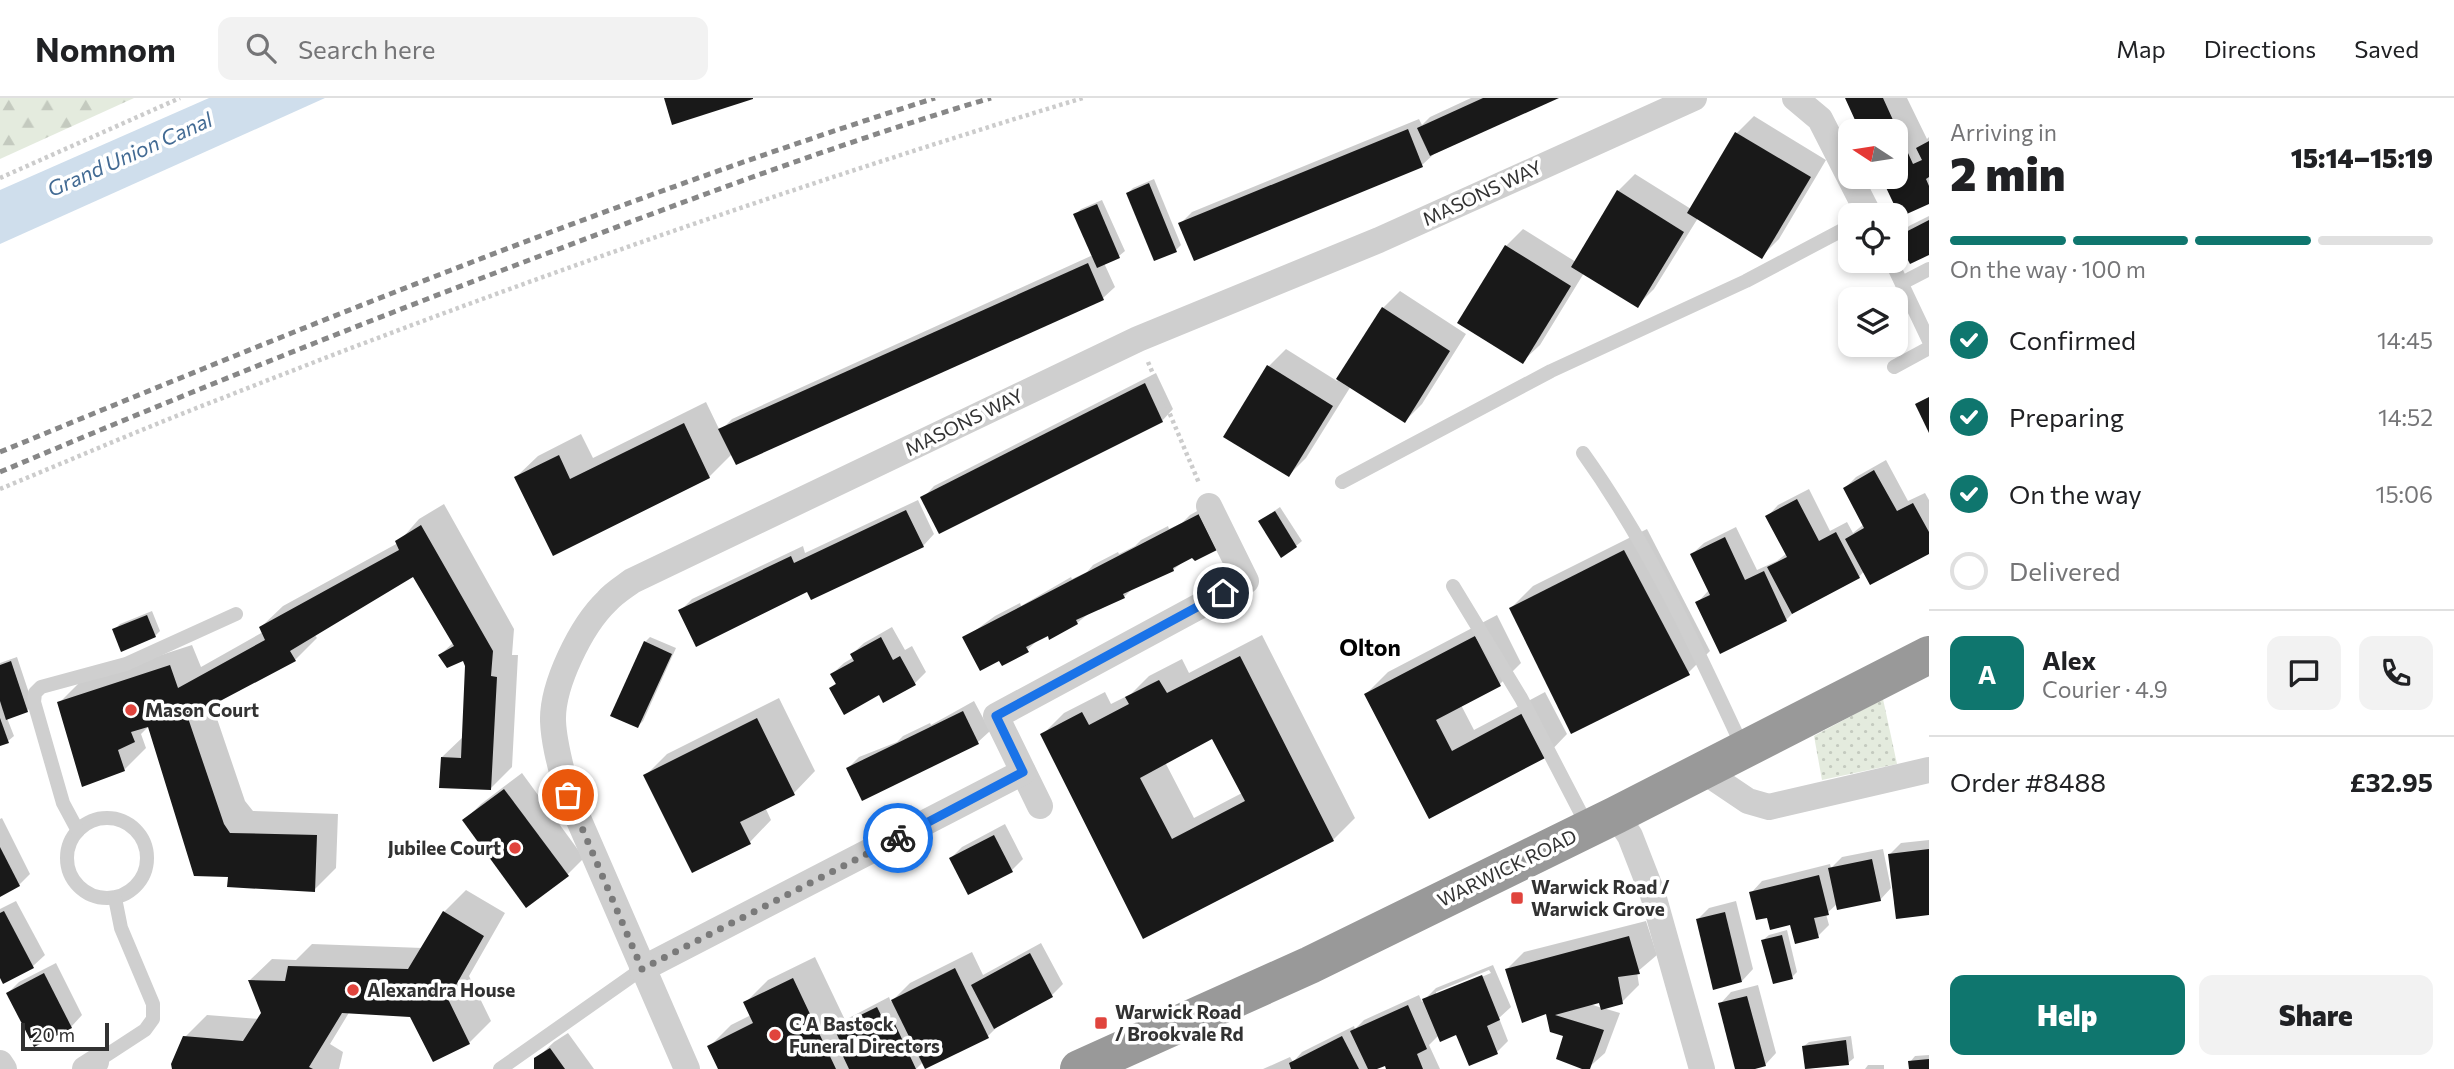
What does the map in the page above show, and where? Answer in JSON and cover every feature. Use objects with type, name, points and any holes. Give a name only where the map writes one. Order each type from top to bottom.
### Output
[{"type":"highway","name":"WARWICK ROAD","points":[[1079,1069],[1310,965],[1602,822],[1929,654]]},
{"type":"street","name":"MASONS WAY","points":[[687,1069],[568,795],[558,756],[553,719],[557,692],[572,650],[606,601],[632,581],[1138,339],[1379,240],[1694,98]]},
{"type":"street","points":[[1795,98],[1820,119],[1863,203]]},
{"type":"street","points":[[1040,806],[996,716],[1246,581],[1209,506]]},
{"type":"street","points":[[1702,769],[1748,801],[1769,807],[1929,770]]},
{"type":"street","points":[[642,969],[1023,772]]},
{"type":"street","points":[[1602,822],[1630,836],[1653,895],[1702,1069]]},
{"type":"street","points":[[0,1063],[4,1069]]},
{"type":"lane","points":[[1342,482],[1551,372],[1746,281],[1838,232]]},
{"type":"lane","points":[[1902,283],[1929,269]]},
{"type":"lane","points":[[1897,273],[1929,341]]},
{"type":"lane","points":[[1894,367],[1929,348]]},
{"type":"lane","points":[[1583,453],[1614,497],[1656,572],[1706,668],[1743,749]]},
{"type":"lane","points":[[1452,586],[1602,822]]},
{"type":"lane","points":[[78,831],[63,803],[34,702],[35,693],[41,687],[126,664],[236,614]]},
{"type":"lane","points":[[110,818],[123,821],[134,828],[147,850],[144,875],[137,886],[127,894],[115,898],[101,898],[88,894],[77,885],[67,860],[69,847],[78,831],[97,819],[110,818]]},
{"type":"lane","points":[[90,1065],[145,1030],[153,1019],[153,1004],[121,928],[115,898]]},
{"type":"lane","points":[[500,1069],[642,969]]},
{"type":"path","points":[[0,178],[180,98]]},
{"type":"path","points":[[0,489],[224,397],[558,271],[936,143],[1083,98]]},
{"type":"path","points":[[1138,339],[1209,506]]},
{"type":"green space","points":[[0,98],[134,98],[0,159]]},
{"type":"green space","points":[[1883,699],[1897,764],[1822,780],[1814,736]]},
{"type":"water","name":"Grand Union Canal","points":[[209,98],[325,98],[0,244],[0,190]]},
{"type":"building","points":[[664,98],[753,98],[753,99],[672,125]]},
{"type":"building","points":[[1483,98],[1559,98],[1430,156],[1417,128]]},
{"type":"building","points":[[1845,98],[1883,98],[1893,119],[1855,119]]},
{"type":"building","points":[[1408,129],[1423,167],[1194,261],[1178,223]]},
{"type":"building","points":[[1735,132],[1811,177],[1762,259],[1687,213]]},
{"type":"building","points":[[1929,141],[1929,177],[1926,179],[1929,186],[1929,204],[1908,213],[1908,203],[1893,203],[1887,189],[1908,189],[1908,153],[1913,164],[1922,160],[1916,148]]},
{"type":"building","points":[[1149,183],[1177,252],[1154,261],[1126,193]]},
{"type":"building","points":[[1617,190],[1684,232],[1638,308],[1571,267]]},
{"type":"building","points":[[1097,204],[1120,258],[1097,268],[1073,214]]},
{"type":"building","points":[[1929,220],[1929,255],[1910,264],[1908,260],[1908,231]]},
{"type":"building","points":[[1505,245],[1571,286],[1523,364],[1457,323]]},
{"type":"building","points":[[1088,263],[1104,300],[736,465],[718,429]]},
{"type":"building","points":[[1382,307],[1450,351],[1405,423],[1336,379]]},
{"type":"building","points":[[1267,365],[1333,406],[1289,477],[1223,437]]},
{"type":"building","points":[[1145,383],[1163,422],[939,534],[920,497]]},
{"type":"building","points":[[1929,397],[1929,433],[1915,404]]},
{"type":"building","points":[[684,423],[710,478],[553,556],[514,477],[559,455],[570,479]]},
{"type":"building","points":[[1874,470],[1897,511],[1913,503],[1929,532],[1929,554],[1870,585],[1845,539],[1864,528],[1843,488]]},
{"type":"building","points":[[1797,499],[1819,541],[1836,532],[1860,578],[1792,614],[1767,567],[1787,557],[1765,516]]},
{"type":"building","points":[[906,510],[924,547],[811,600],[807,592],[696,647],[678,610],[791,556],[794,563]]},
{"type":"building","points":[[1275,511],[1297,547],[1281,558],[1258,521]]},
{"type":"building","points":[[1199,514],[1217,550],[1195,561],[1192,558],[1173,568],[1174,571],[1123,594],[1125,598],[1076,620],[1078,624],[1049,640],[1048,636],[1026,647],[1029,652],[1002,666],[999,661],[980,671],[962,637]]},
{"type":"building","name":"Mason Court","points":[[421,525],[493,651],[491,676],[497,677],[491,790],[439,788],[441,757],[461,758],[465,666],[463,661],[447,668],[438,655],[454,646],[413,577],[290,651],[296,661],[188,718],[224,824],[230,833],[317,835],[315,892],[227,887],[228,877],[194,876],[148,727],[131,732],[135,742],[118,750],[125,771],[82,787],[57,702],[170,665],[178,688],[265,640],[259,627],[399,550],[395,541]]},
{"type":"building","points":[[1725,537],[1745,580],[1764,571],[1787,621],[1720,654],[1695,602],[1710,595],[1690,554]]},
{"type":"building","points":[[1624,550],[1690,675],[1571,734],[1509,608]]},
{"type":"building","points":[[147,615],[156,637],[121,652],[112,629]]},
{"type":"building","points":[[1475,636],[1501,686],[1436,720],[1452,751],[1523,713],[1547,757],[1429,819],[1364,694]]},
{"type":"building","points":[[881,637],[893,660],[900,656],[916,685],[883,703],[879,695],[844,715],[829,688],[836,684],[830,674],[854,661],[850,654]]},
{"type":"building","points":[[644,641],[672,654],[638,728],[610,716]]},
{"type":"building","points":[[1240,656],[1334,841],[1143,939],[1040,734],[1082,712],[1089,725],[1129,704],[1125,697],[1159,680],[1167,693]],"holes":[[[1212,739],[1245,801],[1172,839],[1140,778]]]},
{"type":"building","points":[[11,661],[28,712],[6,720],[0,701],[0,665]]},
{"type":"building","points":[[963,711],[979,744],[862,801],[846,768]]},
{"type":"building","points":[[0,718],[9,743],[0,746]]},
{"type":"building","points":[[757,718],[795,795],[740,822],[751,844],[692,873],[643,775]]},
{"type":"building","name":"Jubilee Court","points":[[504,789],[569,876],[526,908],[462,820]]},
{"type":"building","points":[[994,835],[1013,872],[968,895],[949,858]]},
{"type":"building","points":[[0,847],[20,886],[0,897]]},
{"type":"building","points":[[1929,849],[1929,915],[1896,919],[1888,854]]},
{"type":"building","points":[[1872,859],[1881,901],[1837,910],[1828,868]]},
{"type":"building","points":[[1819,875],[1829,915],[1814,918],[1819,938],[1795,944],[1790,925],[1770,930],[1767,918],[1756,920],[1749,892]]},
{"type":"building","points":[[4,911],[34,968],[3,984],[0,978],[0,913]]},
{"type":"building","name":"Alexandra House","points":[[443,911],[484,936],[448,999],[470,1044],[433,1062],[410,1017],[342,1013],[309,1067],[313,1069],[172,1069],[171,1064],[183,1036],[243,1041],[261,1013],[248,980],[285,981],[288,966],[408,969]]},
{"type":"building","points":[[1725,912],[1742,982],[1713,990],[1696,919]]},
{"type":"building","points":[[1782,935],[1793,979],[1773,984],[1761,940]]},
{"type":"building","points":[[1629,936],[1640,974],[1618,977],[1623,1004],[1601,1010],[1599,1003],[1555,1015],[1604,1030],[1590,1069],[1582,1069],[1556,1059],[1563,1036],[1550,1032],[1546,1014],[1522,1023],[1505,969]]},
{"type":"building","points":[[1030,953],[1053,997],[994,1029],[971,985]]},
{"type":"building","points":[[955,968],[989,1038],[925,1069],[891,1000]]},
{"type":"building","points":[[44,973],[72,1028],[34,1047],[6,993]]},
{"type":"building","points":[[1482,975],[1500,1020],[1487,1026],[1498,1054],[1469,1066],[1456,1035],[1440,1042],[1422,999]]},
{"type":"building","name":"C A Bastock Funeral Directors","points":[[793,978],[836,1069],[718,1069],[707,1046],[753,1023],[743,1002]]},
{"type":"building","points":[[1747,996],[1766,1066],[1735,1069],[1718,1003]]},
{"type":"building","points":[[1408,1005],[1427,1049],[1417,1054],[1423,1069],[1386,1069],[1385,1066],[1368,1069],[1350,1031]]},
{"type":"building","points":[[877,1007],[886,1025],[894,1022],[916,1069],[849,1069],[834,1028]]},
{"type":"building","points":[[1342,1036],[1359,1069],[1291,1069],[1289,1063]]},
{"type":"building","points":[[1846,1040],[1849,1065],[1805,1069],[1802,1046]]},
{"type":"building","points":[[550,1048],[565,1069],[534,1069],[534,1058]]},
{"type":"building","points":[[1929,1059],[1929,1069],[1909,1069],[1908,1061]]},
{"type":"railway","points":[[0,452],[464,265],[698,178],[935,98]]},
{"type":"railway","points":[[0,472],[281,356],[669,207],[883,132],[991,98]]},
{"type":"way so far","points":[[568,795],[642,969],[898,838]]},
{"type":"place","name":"Mason Court","points":[[131,710]]},
{"type":"place","name":"Jubilee Court","points":[[515,848]]},
{"type":"place","name":"Warwick Road / Warwick Grove","points":[[1517,898]]},
{"type":"place","name":"Alexandra House","points":[[353,990]]},
{"type":"place","name":"Warwick Road / Brookvale Rd","points":[[1101,1023]]},
{"type":"place","name":"C A Bastock Funeral Directors","points":[[775,1035]]},
{"type":"district","name":"Olton","points":[[1370,648]]},
{"type":"route","points":[[898,838],[1023,772],[996,716],[1223,593]]}]
